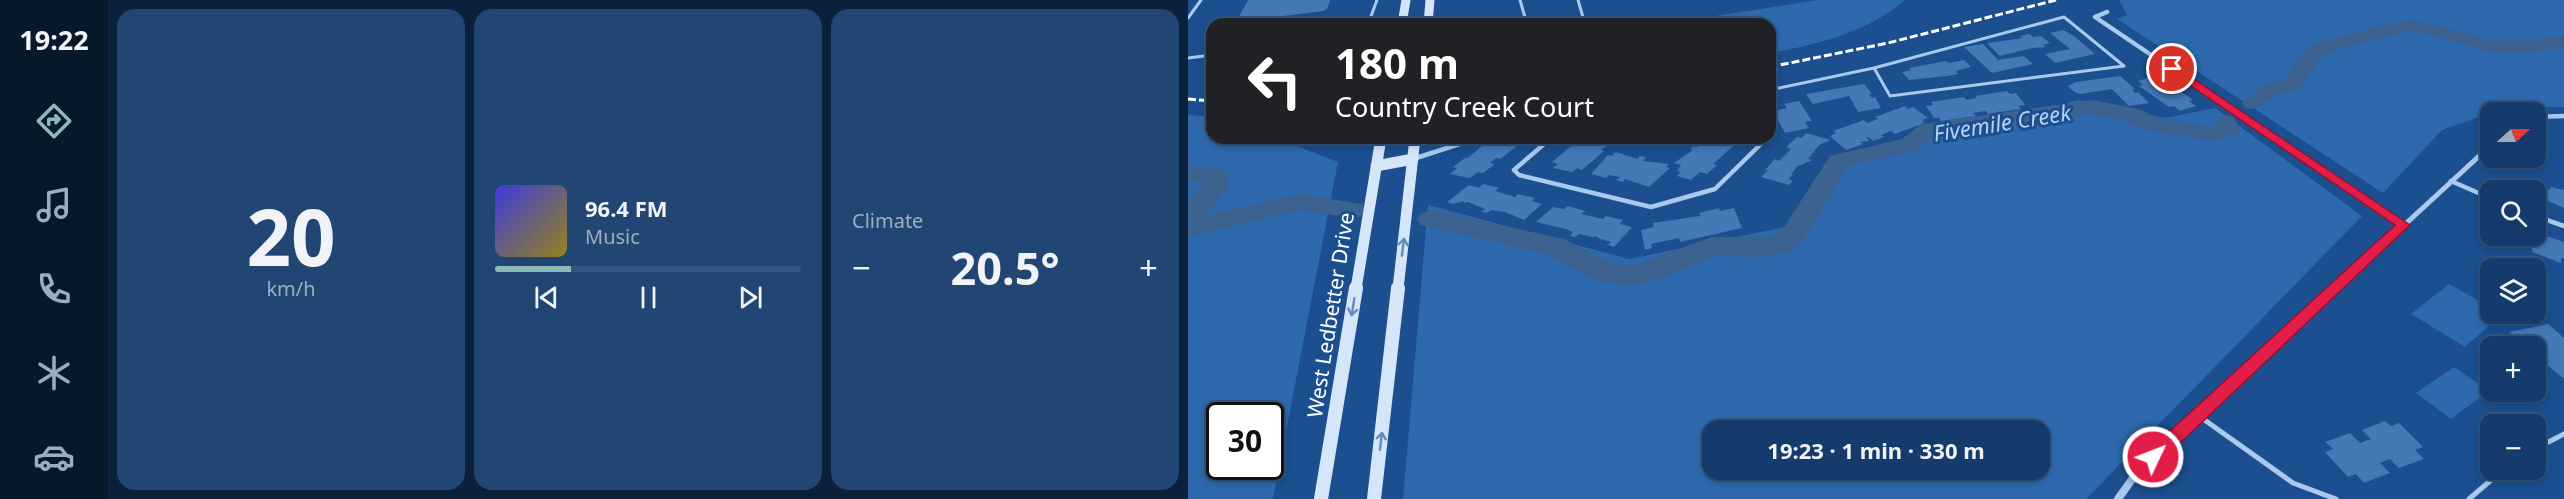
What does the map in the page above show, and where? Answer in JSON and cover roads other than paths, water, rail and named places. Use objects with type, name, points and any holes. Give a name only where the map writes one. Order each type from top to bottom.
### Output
[{"type":"main road","points":[[1403,18],[1406,0]]},
{"type":"main road","points":[[1428,18],[1430,0]]},
{"type":"main road","name":"West Ledbetter Drive","points":[[1321,499],[1380,144]]},
{"type":"main road","points":[[1374,499],[1414,144]]},
{"type":"main road","points":[[1376,166],[1413,159]]},
{"type":"street","points":[[2107,12],[2095,17],[2404,225]]},
{"type":"street","points":[[2546,117],[2564,116]]},
{"type":"street","points":[[2118,499],[2138,471],[2480,155]]},
{"type":"lane","points":[[1188,18],[1201,0]]},
{"type":"lane","points":[[1370,18],[1377,0]]},
{"type":"lane","points":[[1520,0],[1525,18]]},
{"type":"lane","points":[[1578,0],[1584,18]]},
{"type":"lane","points":[[1776,89],[1874,68],[2064,17],[2124,66],[1890,96],[1874,68]]},
{"type":"lane","points":[[1188,58],[1206,56]]},
{"type":"lane","points":[[1413,159],[1459,144]]},
{"type":"lane","points":[[1544,144],[1514,170],[1519,175],[1651,207],[1715,189],[1761,144]]},
{"type":"lane","points":[[2451,181],[2480,194]]},
{"type":"lane","points":[[2546,220],[2564,226]]},
{"type":"lane","points":[[2198,415],[2293,483],[2336,499]]},
{"type":"lane","points":[[2546,443],[2564,434]]},
{"type":"lane","points":[[2469,499],[2491,480]]},
{"type":"waterway","name":"Fivemile Creek","points":[[2253,103],[2271,89],[2291,85],[2316,51],[2348,40],[2395,29],[2414,26],[2471,42],[2499,47],[2564,42]]},
{"type":"waterway","name":"Fivemile Creek","points":[[1431,219],[1554,246],[1608,274],[1631,276],[1655,270],[1712,246],[1764,248],[1778,245],[1794,233],[1839,161],[1878,150],[1909,145],[1928,130],[2092,107],[2131,114],[2141,121],[2156,125],[2211,134],[2228,131],[2226,122]]},
{"type":"waterway","name":"Fivemile Creek","points":[[1188,174],[1215,175],[1216,187],[1188,216]]},
{"type":"waterway","name":"Fivemile Creek","points":[[1188,222],[1190,228],[1299,202],[1353,210]]},
{"type":"railway","points":[[1776,66],[1888,43],[2056,0]]},
{"type":"railway","points":[[1188,99],[1206,100]]}]
